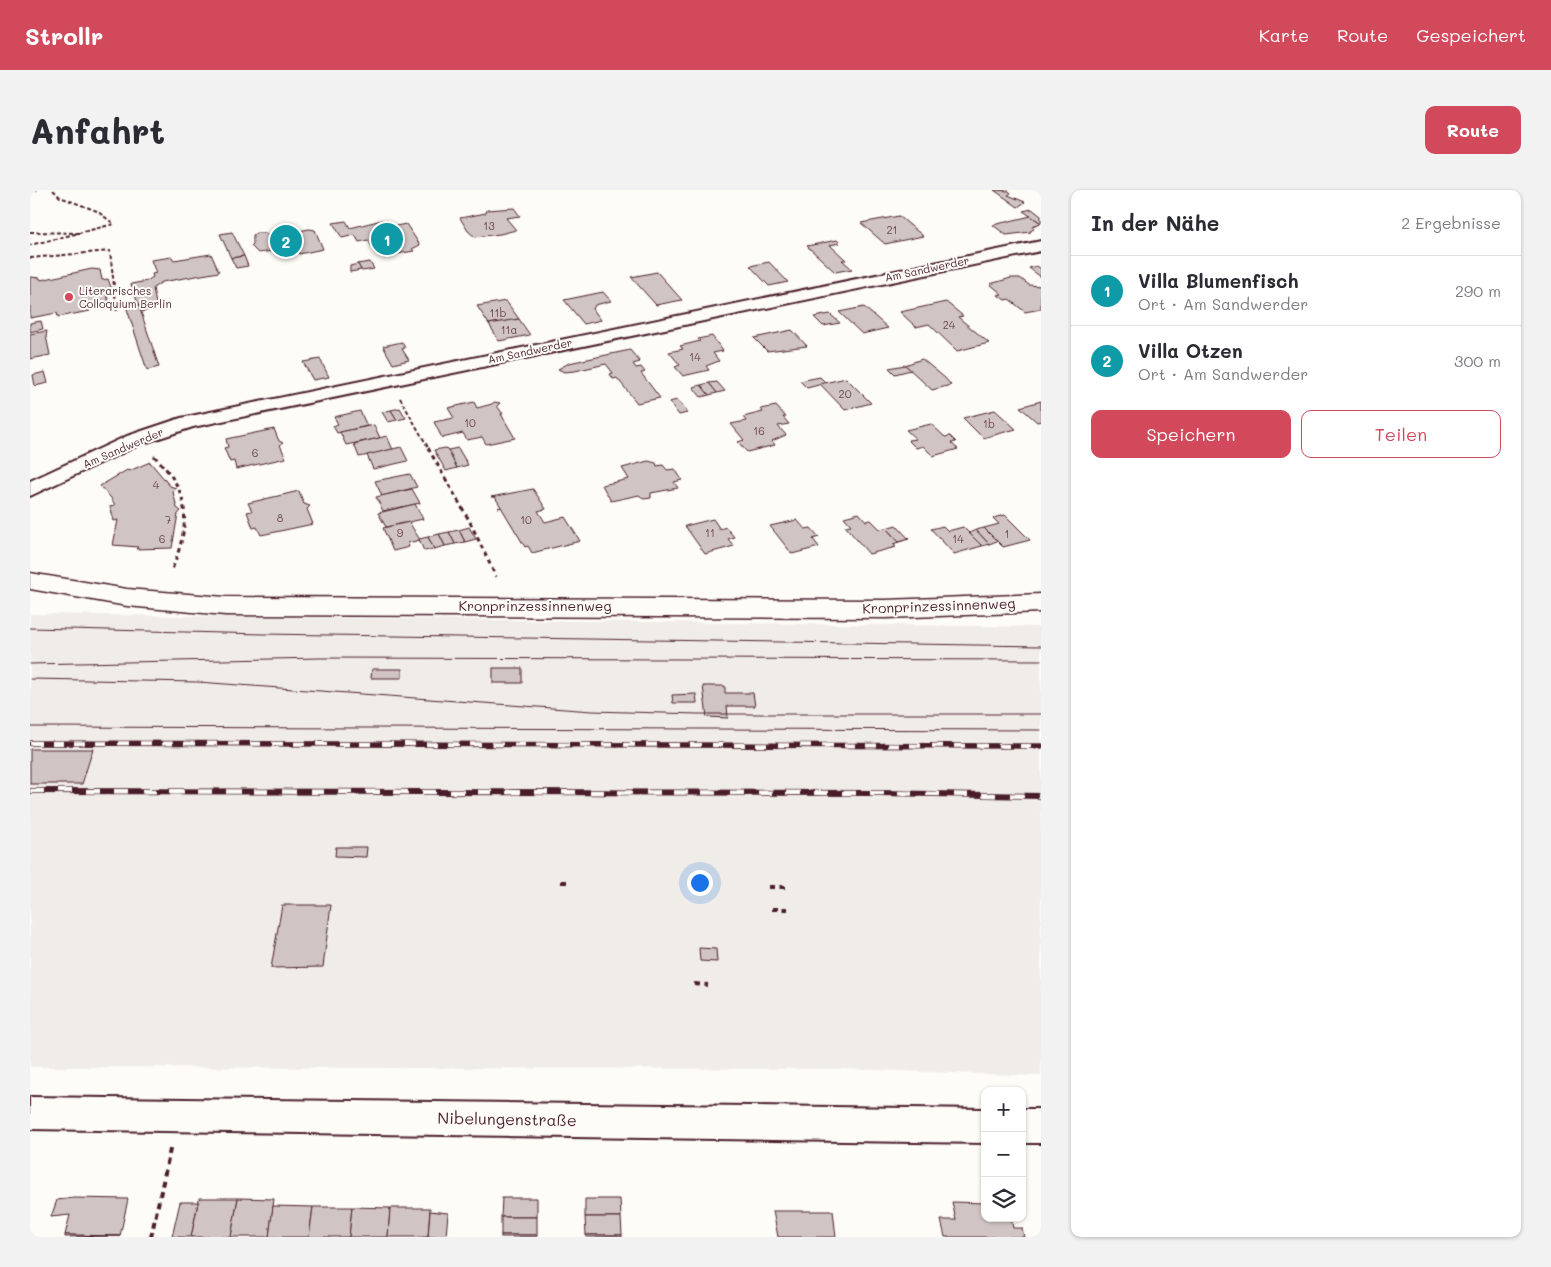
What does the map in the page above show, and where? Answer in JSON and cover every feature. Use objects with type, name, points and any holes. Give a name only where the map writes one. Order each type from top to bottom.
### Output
[{"type":"main road","name":"Kronprinzessinnenweg","points":[[30,581],[81,592],[150,602],[225,606],[886,608],[1041,603]]},
{"type":"street","name":"Am Sandwerder","points":[[30,489],[134,440],[188,422],[1041,246]]},
{"type":"street","name":"Nibelungenstraße","points":[[30,1114],[981,1126]]},
{"type":"street","points":[[1026,1126],[1041,1126]]},
{"type":"path","points":[[30,192],[37,190]]},
{"type":"path","points":[[30,245],[114,224],[97,211],[60,197],[53,190]]},
{"type":"path","points":[[30,232],[80,233]]},
{"type":"path","points":[[30,258],[110,252],[117,312]]},
{"type":"path","points":[[390,380],[469,520],[496,577]]},
{"type":"path","points":[[134,440],[162,463],[179,484],[187,507],[180,551],[171,572]]},
{"type":"path","points":[[561,882],[567,882]]},
{"type":"path","points":[[769,887],[785,887]]},
{"type":"path","points":[[772,909],[788,909]]},
{"type":"path","points":[[694,984],[708,985]]},
{"type":"path","points":[[151,1237],[177,1115]]},
{"type":"shaded area","points":[[30,614],[1041,627],[1041,1076],[845,1069],[30,1067]]},
{"type":"building","points":[[994,190],[1009,191],[1011,193],[1008,195],[1025,202],[1018,207]]},
{"type":"building","points":[[514,208],[520,216],[506,218],[516,230],[500,234],[475,237],[468,231],[460,218],[486,213],[487,210]]},
{"type":"building","points":[[1032,209],[1041,216],[1041,223],[1023,211]]},
{"type":"building","points":[[899,216],[923,236],[885,244],[861,223]]},
{"type":"building","points":[[1031,216],[1041,223],[1032,226],[1034,229],[1031,232],[1006,235],[993,225]]},
{"type":"building","points":[[382,220],[388,222],[391,227],[406,224],[420,245],[412,249],[414,251],[385,256],[384,254],[376,253],[368,240],[359,242],[355,235],[342,238],[333,223],[346,221],[350,228]]},
{"type":"building","points":[[309,229],[315,230],[323,249],[299,254],[297,248],[258,253],[251,246],[253,244],[253,235],[256,233],[266,233],[269,237]]},
{"type":"building","points":[[232,232],[244,256],[231,258],[220,234]]},
{"type":"building","points":[[837,240],[840,243],[830,245],[846,260],[842,260],[852,269],[835,272],[807,246]]},
{"type":"building","points":[[211,254],[219,272],[162,282],[153,288],[156,304],[152,306],[153,309],[141,312],[131,284],[147,281],[153,277],[152,274],[156,273],[151,260],[172,257],[174,260]]},
{"type":"building","points":[[244,256],[248,266],[236,268],[231,258]]},
{"type":"building","points":[[370,262],[374,269],[362,271],[357,264]]},
{"type":"building","points":[[769,262],[788,282],[769,286],[750,266]]},
{"type":"building","points":[[358,264],[361,270],[350,272],[350,266]]},
{"type":"building","points":[[1037,266],[1041,269],[1041,277],[1029,268]]},
{"type":"building","name":"Literarisches Colloquium Berlin","points":[[92,269],[100,270],[102,280],[108,279],[112,290],[106,292],[109,302],[89,305],[90,311],[58,317],[57,313],[30,318],[30,277],[40,278],[41,280]]},
{"type":"building","points":[[657,272],[682,300],[656,305],[631,277]]},
{"type":"building","points":[[1011,278],[1020,278],[1029,285],[1041,286],[1041,309],[1025,312],[1009,299],[1005,300],[998,295],[1002,294],[990,284]]},
{"type":"building","points":[[603,292],[611,301],[595,305],[593,309],[601,320],[584,324],[564,300]]},
{"type":"building","points":[[506,301],[519,319],[489,324],[477,306]]},
{"type":"building","points":[[946,302],[963,316],[958,317],[989,343],[957,351],[929,324],[916,327],[900,312]]},
{"type":"building","points":[[138,304],[159,367],[147,370],[126,306]]},
{"type":"building","points":[[864,307],[888,328],[862,334],[839,312]]},
{"type":"building","points":[[830,314],[840,323],[823,326],[814,317]]},
{"type":"building","points":[[519,319],[530,335],[499,341],[489,324]]},
{"type":"building","points":[[41,321],[43,329],[30,332],[30,323]]},
{"type":"building","points":[[792,330],[807,346],[767,351],[754,338]]},
{"type":"building","points":[[47,331],[46,336],[50,355],[30,359],[30,334]]},
{"type":"building","points":[[712,336],[723,351],[713,353],[719,361],[706,366],[709,370],[683,376],[675,367],[680,365],[669,352],[683,349],[680,346],[700,341],[698,339]]},
{"type":"building","points":[[402,342],[405,348],[402,349],[409,360],[393,364],[383,346]]},
{"type":"building","points":[[630,350],[640,362],[633,364],[636,368],[641,367],[645,372],[641,373],[660,398],[637,403],[617,378],[613,379],[610,374],[613,373],[606,364],[575,371],[564,372],[558,369],[569,363]]},
{"type":"building","points":[[320,359],[329,377],[313,380],[303,362]]},
{"type":"building","points":[[922,359],[951,385],[932,390],[905,365]]},
{"type":"building","points":[[905,365],[911,370],[895,374],[889,368]]},
{"type":"building","points":[[45,372],[48,383],[35,386],[33,375]]},
{"type":"building","points":[[820,377],[826,383],[807,388],[800,381]]},
{"type":"building","points":[[846,378],[871,403],[845,410],[820,384]]},
{"type":"building","points":[[717,382],[725,391],[717,393],[709,383]]},
{"type":"building","points":[[709,383],[717,393],[709,395],[701,385]]},
{"type":"building","points":[[701,385],[709,395],[701,397],[693,387]]},
{"type":"building","points":[[677,400],[687,413],[679,415],[669,402]]},
{"type":"building","points":[[1041,401],[1041,421],[1037,422],[1020,407]]},
{"type":"building","points":[[474,402],[477,408],[494,402],[500,403],[497,406],[515,438],[486,444],[482,437],[467,440],[463,433],[442,438],[434,422],[454,418],[448,408]]},
{"type":"building","points":[[776,406],[786,417],[783,417],[789,424],[778,426],[786,435],[772,441],[775,445],[747,452],[738,442],[744,440],[731,424],[746,421],[743,417],[763,412],[761,409]]},
{"type":"building","points":[[400,408],[406,418],[397,420],[391,410]]},
{"type":"building","points":[[391,410],[397,420],[388,422],[382,412]]},
{"type":"building","points":[[995,410],[1016,429],[983,438],[963,418]]},
{"type":"building","points":[[360,411],[367,426],[337,433],[333,426],[338,424],[334,417]]},
{"type":"building","points":[[931,424],[945,437],[950,436],[956,442],[951,443],[958,449],[933,456],[923,446],[916,448],[908,440],[916,439],[906,430]]},
{"type":"building","points":[[374,425],[380,438],[346,445],[340,432]]},
{"type":"building","points":[[274,429],[279,441],[283,443],[280,445],[286,458],[236,469],[234,461],[230,462],[224,448],[228,447],[226,439]]},
{"type":"building","points":[[387,436],[393,450],[359,457],[354,444]]},
{"type":"building","points":[[401,447],[408,461],[373,469],[367,455]]},
{"type":"building","points":[[446,448],[457,468],[446,471],[434,450]]},
{"type":"building","points":[[458,448],[468,465],[457,468],[448,450]]},
{"type":"building","points":[[648,461],[656,463],[657,466],[663,465],[667,470],[675,469],[682,480],[674,482],[678,488],[651,493],[651,498],[644,499],[639,495],[611,501],[602,485],[629,479],[622,468]]},
{"type":"building","points":[[150,462],[170,486],[176,488],[173,492],[177,508],[181,511],[178,514],[172,548],[136,549],[138,547],[113,545],[118,520],[114,521],[110,506],[115,505],[100,486],[127,470],[129,471]]},
{"type":"building","points":[[410,474],[417,487],[382,496],[375,481]]},
{"type":"building","points":[[412,489],[420,503],[383,511],[376,497]]},
{"type":"building","points":[[533,489],[546,509],[538,511],[545,522],[565,517],[580,541],[532,553],[528,546],[525,547],[495,497],[491,497]]},
{"type":"building","points":[[299,491],[304,504],[310,506],[307,509],[313,524],[261,535],[257,527],[253,528],[247,512],[252,511],[248,503]]},
{"type":"building","points":[[415,504],[423,519],[386,527],[378,513]]},
{"type":"building","points":[[859,513],[866,521],[871,520],[880,529],[886,528],[899,542],[893,544],[896,547],[869,554],[845,526],[851,525],[844,517]]},
{"type":"building","points":[[1005,515],[1030,540],[1003,547],[984,528],[999,524],[993,518]]},
{"type":"building","points":[[713,519],[720,529],[726,527],[734,537],[728,539],[734,546],[705,554],[685,526]]},
{"type":"building","points":[[797,520],[805,529],[811,528],[819,537],[813,539],[819,547],[792,554],[770,526]]},
{"type":"building","points":[[409,522],[420,540],[408,543],[409,547],[393,551],[383,528]]},
{"type":"building","points":[[896,525],[909,539],[899,542],[886,528]]},
{"type":"building","points":[[943,526],[948,531],[963,527],[982,546],[954,554],[931,529]]},
{"type":"building","points":[[469,527],[476,539],[465,542],[459,530]]},
{"type":"building","points":[[984,528],[997,541],[989,544],[976,530]]},
{"type":"building","points":[[459,530],[465,542],[455,544],[449,532]]},
{"type":"building","points":[[976,530],[989,544],[982,546],[969,533]]},
{"type":"building","points":[[449,532],[455,544],[445,546],[439,534]]},
{"type":"building","points":[[439,534],[445,546],[434,549],[428,537]]},
{"type":"building","points":[[428,537],[434,549],[424,551],[419,539]]},
{"type":"building","points":[[493,668],[522,668],[522,683],[493,683]]},
{"type":"building","points":[[372,669],[402,669],[402,678],[371,678]]},
{"type":"building","points":[[703,686],[725,686],[725,693],[753,693],[755,706],[727,706],[728,718],[707,717]]},
{"type":"building","points":[[696,694],[697,703],[673,703],[672,695]]},
{"type":"building","points":[[30,749],[93,749],[82,784],[30,784]]},
{"type":"building","points":[[336,847],[367,847],[366,857],[335,856]]},
{"type":"building","points":[[282,905],[331,905],[323,967],[271,968]]},
{"type":"building","points":[[699,948],[716,949],[717,962],[700,961]]},
{"type":"building","points":[[74,1198],[128,1199],[120,1236],[65,1235],[70,1215],[51,1217],[57,1200]]},
{"type":"building","points":[[199,1198],[238,1198],[231,1237],[191,1237]]},
{"type":"building","points":[[238,1198],[274,1199],[269,1237],[231,1237]]},
{"type":"building","points":[[502,1198],[537,1198],[537,1217],[501,1217]]},
{"type":"building","points":[[585,1199],[620,1199],[621,1217],[585,1217]]},
{"type":"building","points":[[180,1202],[198,1202],[191,1237],[172,1237]]},
{"type":"building","points":[[952,1202],[981,1203],[981,1222],[1012,1222],[1013,1228],[1022,1228],[1024,1237],[945,1237],[941,1220],[956,1220]]},
{"type":"building","points":[[273,1206],[313,1207],[309,1237],[269,1237]]},
{"type":"building","points":[[313,1207],[352,1207],[349,1237],[309,1237]]},
{"type":"building","points":[[352,1207],[390,1208],[388,1237],[349,1237]]},
{"type":"building","points":[[390,1208],[430,1208],[428,1237],[388,1237]]},
{"type":"building","points":[[430,1211],[448,1213],[446,1237],[428,1237]]},
{"type":"building","points":[[773,1211],[833,1211],[836,1237],[778,1237]]},
{"type":"building","points":[[501,1217],[537,1217],[537,1235],[501,1235]]},
{"type":"building","points":[[585,1217],[621,1217],[622,1235],[586,1235]]},
{"type":"building","points":[[65,1235],[120,1236],[65,1237]]},
{"type":"building","points":[[501,1235],[537,1235],[537,1237],[501,1237]]},
{"type":"building","points":[[586,1235],[622,1235],[622,1237],[586,1237]]},
{"type":"tram line","points":[[30,628],[263,634],[1041,646]]},
{"type":"tram line","points":[[30,664],[320,658],[1041,660]]},
{"type":"tram line","points":[[30,679],[198,682],[592,711],[698,714],[1041,714]]},
{"type":"tram line","points":[[30,727],[1041,730]]},
{"type":"railway","points":[[30,743],[1041,746]]},
{"type":"railway","points":[[30,791],[880,793],[1041,796]]},
{"type":"place","name":"Villa Blumenfisch","points":[[387,239]]},
{"type":"place","name":"Villa Otzen","points":[[286,241]]},
{"type":"place","name":"Literarisches Colloquium Berlin","points":[[69,297]]}]
